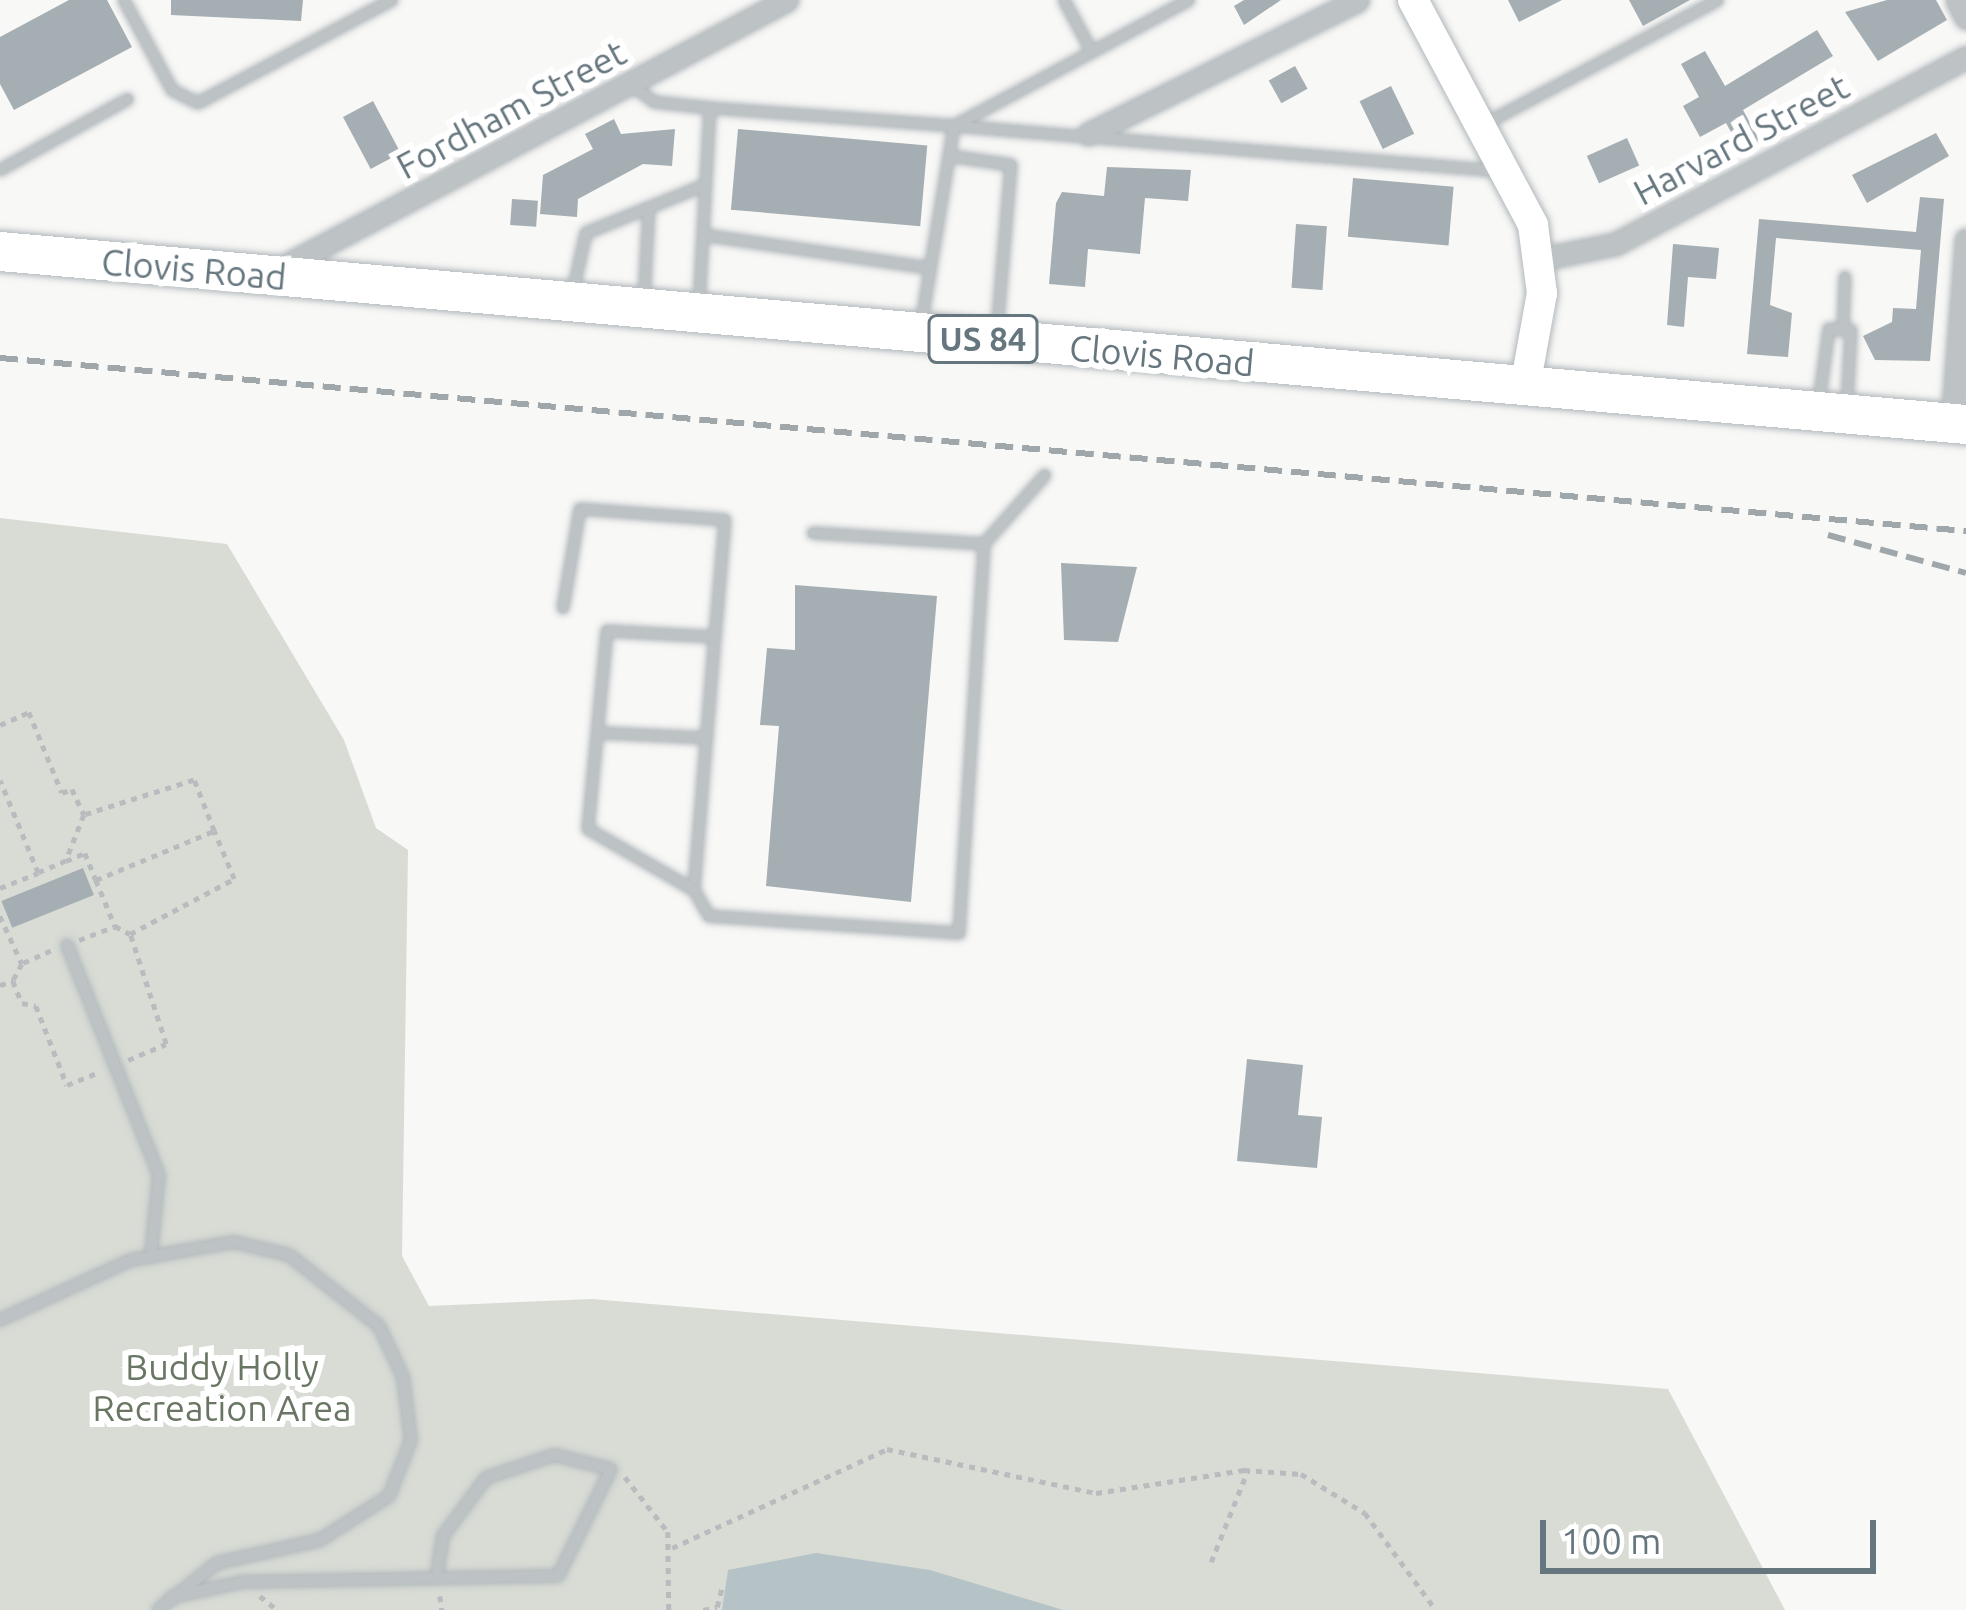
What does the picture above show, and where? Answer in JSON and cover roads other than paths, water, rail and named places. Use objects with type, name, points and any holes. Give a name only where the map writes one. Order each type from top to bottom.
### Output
[{"type":"highway","name":"Clovis Road","points":[[0,251],[1959,424]]},
{"type":"street","name":"Fordham Street","points":[[266,276],[787,0]]},
{"type":"street","points":[[1088,134],[1358,0]]},
{"type":"street","points":[[1413,0],[1508,172],[1541,259],[1525,387]]},
{"type":"street","points":[[1957,0],[1966,18]]},
{"type":"street","name":"Harvard Street","points":[[1541,259],[1615,244],[1966,57]]},
{"type":"street","points":[[1959,424],[1966,240]]},
{"type":"lane","points":[[124,0],[172,90],[198,103],[392,0]]},
{"type":"lane","points":[[1064,0],[1092,52]]},
{"type":"lane","points":[[954,126],[1189,0]]},
{"type":"lane","points":[[1482,126],[1718,0]]},
{"type":"lane","points":[[628,84],[654,102],[710,108],[1088,134],[1508,172]]},
{"type":"lane","points":[[0,167],[128,99]]},
{"type":"lane","points":[[699,314],[710,108]]},
{"type":"lane","points":[[919,334],[954,126]]},
{"type":"lane","points":[[950,156],[1011,165],[996,340]]},
{"type":"lane","points":[[572,303],[586,233],[705,185]]},
{"type":"lane","points":[[643,309],[649,208]]},
{"type":"lane","points":[[703,235],[930,268]]},
{"type":"lane","points":[[1832,412],[1845,277]]},
{"type":"lane","points":[[1832,412],[1829,329],[1843,330]]},
{"type":"lane","points":[[716,638],[607,631],[601,733],[588,830],[694,890],[709,916],[959,933],[984,544],[1045,475]]},
{"type":"lane","points":[[563,608],[580,509],[725,520],[694,890]]},
{"type":"lane","points":[[813,533],[984,544]]},
{"type":"lane","points":[[601,733],[706,738]]},
{"type":"lane","points":[[67,945],[159,1175],[151,1255]]},
{"type":"lane","points":[[0,1320],[151,1255],[234,1241],[289,1255],[339,1287],[379,1326],[403,1377],[411,1440],[389,1496],[364,1520],[217,1563],[158,1610]]},
{"type":"lane","points":[[168,1598],[242,1582],[436,1573],[558,1576],[611,1469],[554,1455],[486,1478],[460,1504],[436,1573]]},
{"type":"railway","points":[[0,358],[1966,531]]},
{"type":"railway","points":[[1828,535],[1966,573]]},
{"type":"park label","name":"Buddy Holly Recreation Area","points":[[222,1386]]}]
